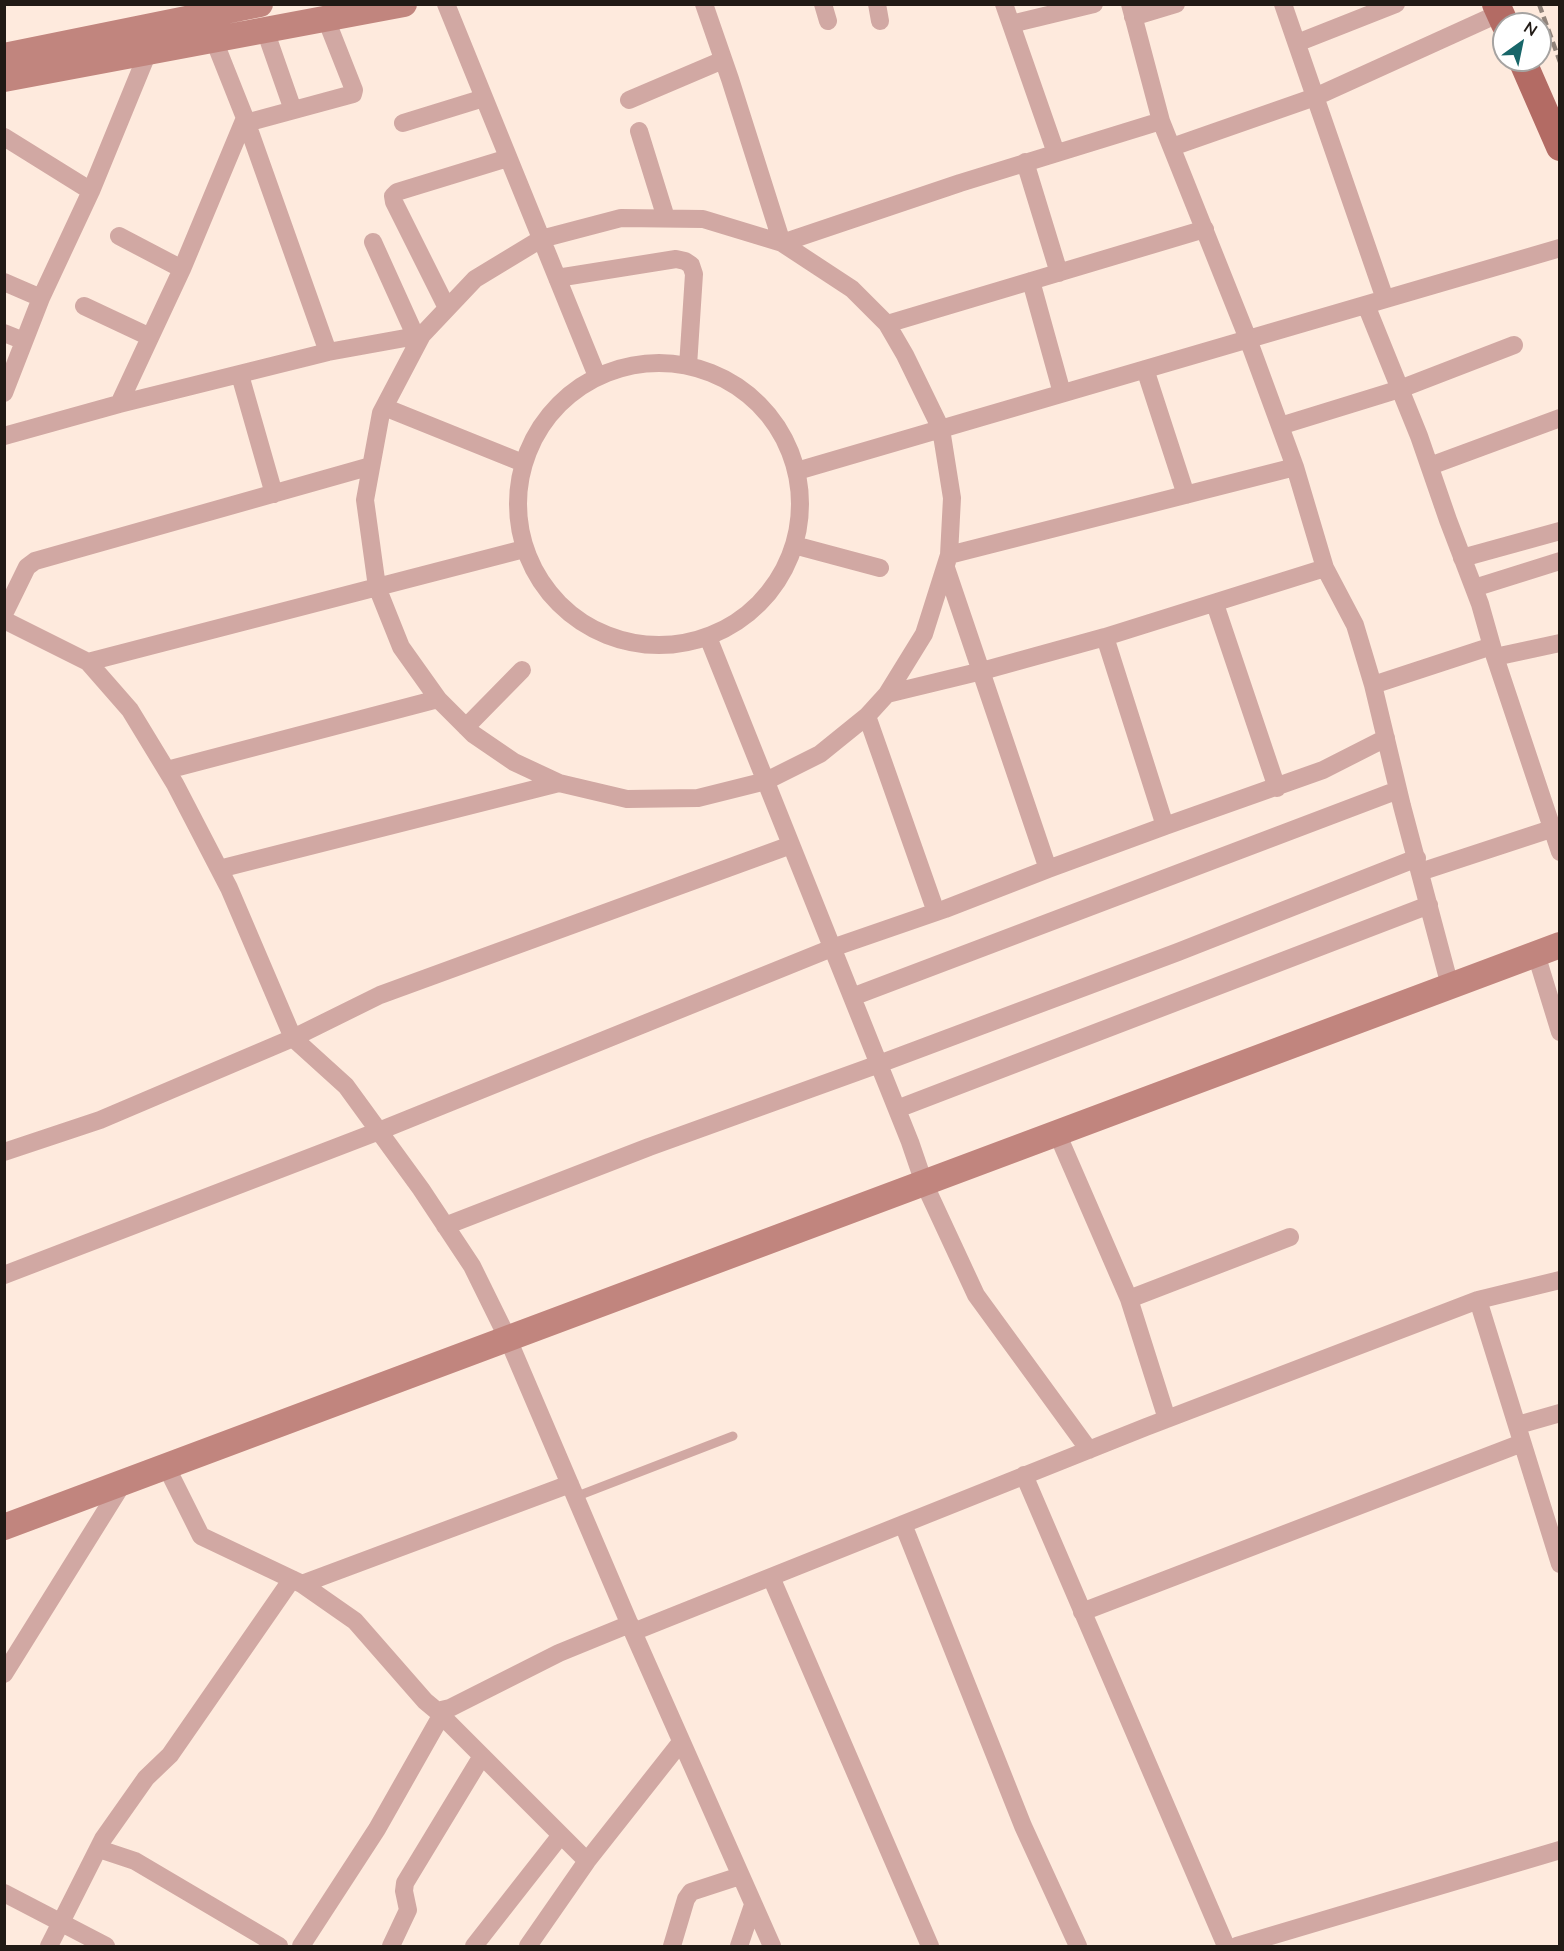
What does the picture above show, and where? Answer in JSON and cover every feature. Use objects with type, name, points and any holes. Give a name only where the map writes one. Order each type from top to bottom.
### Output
[{"type":"main road","points":[[4,56],[174,14],[204,16],[260,4]]},
{"type":"main road","points":[[4,79],[404,4]]},
{"type":"main road","points":[[1527,72],[1560,147]]},
{"type":"main road","points":[[4,1527],[1560,945]]},
{"type":"street","points":[[446,4],[597,376]]},
{"type":"street","points":[[704,4],[782,243]]},
{"type":"street","points":[[1004,4],[1056,153]]},
{"type":"street","points":[[1011,24],[1094,4]]},
{"type":"street","points":[[1176,4],[1131,11],[1161,121],[1206,229],[1280,426],[1295,467],[1325,568],[1355,625],[1373,685],[1398,790],[1450,986]]},
{"type":"street","points":[[1283,4],[1384,299]]},
{"type":"street","points":[[1297,43],[1396,4]]},
{"type":"street","points":[[204,16],[246,121],[328,352]]},
{"type":"street","points":[[1172,147],[1315,97],[1492,18]]},
{"type":"street","points":[[246,121],[351,95],[354,92],[326,19]]},
{"type":"street","points":[[265,30],[293,110]]},
{"type":"street","points":[[4,393],[41,298],[91,191],[148,52]]},
{"type":"street","points":[[629,100],[723,60]]},
{"type":"street","points":[[403,123],[484,98]]},
{"type":"street","points":[[119,404],[246,121]]},
{"type":"street","points":[[782,243],[1025,162],[1161,121]]},
{"type":"street","points":[[639,130],[666,218]]},
{"type":"street","points":[[4,137],[91,191]]},
{"type":"street","points":[[447,308],[393,202],[393,196],[396,192],[508,158]]},
{"type":"street","points":[[1025,162],[1059,273]]},
{"type":"street","points":[[621,218],[666,218],[703,219],[782,243],[852,289],[887,324],[905,355],[941,429],[952,498],[948,561],[924,634],[887,694],[867,716],[820,754],[766,781],[698,798],[651,799],[627,799],[559,783],[514,762],[466,727],[438,699],[401,646],[377,587],[365,500],[384,407],[418,335],[475,279],[542,239],[621,218]]},
{"type":"street","points":[[887,324],[1206,229]]},
{"type":"street","points":[[119,236],[182,268]]},
{"type":"street","points":[[372,242],[418,335]]},
{"type":"street","points":[[797,471],[1560,248]]},
{"type":"street","points":[[557,278],[676,259],[691,265],[694,274],[688,366]]},
{"type":"street","points":[[1031,281],[1062,393]]},
{"type":"street","points":[[4,282],[41,298]]},
{"type":"street","points":[[445,1226],[649,1147],[1418,865],[1556,841],[1474,588],[1430,466],[1366,304]]},
{"type":"street","points":[[84,306],[150,337]]},
{"type":"street","points":[[4,333],[24,341]]},
{"type":"street","points":[[4,436],[119,404],[328,352],[418,335]]},
{"type":"street","points":[[1280,426],[1400,389],[1514,345]]},
{"type":"street","points":[[637,364],[688,366],[719,376],[754,399],[781,432],[797,471],[801,512],[793,552],[773,588],[744,617],[708,637],[664,645],[619,640],[578,620],[545,589],[524,549],[517,509],[523,463],[537,430],[563,399],[597,376],[637,364]]},
{"type":"street","points":[[1145,369],[1186,495]]},
{"type":"street","points":[[240,375],[274,494]]},
{"type":"street","points":[[384,407],[523,463]]},
{"type":"street","points":[[1430,466],[1560,418]]},
{"type":"street","points":[[4,614],[27,567],[35,561],[371,466]]},
{"type":"street","points":[[948,561],[1295,467]]},
{"type":"street","points":[[1462,558],[1560,531]]},
{"type":"street","points":[[794,545],[880,568]]},
{"type":"street","points":[[88,662],[524,549]]},
{"type":"street","points":[[948,561],[1048,868]]},
{"type":"street","points":[[1474,588],[1560,561]]},
{"type":"street","points":[[887,694],[1105,637],[1325,568]]},
{"type":"street","points":[[1215,604],[1277,788]]},
{"type":"street","points":[[4,620],[88,662],[130,710],[167,770],[219,869],[293,1038],[346,1086],[422,1189],[472,1266],[508,1339],[681,1742],[772,1947]]},
{"type":"street","points":[[708,637],[897,1109],[924,1183],[976,1295],[1089,1450]]},
{"type":"street","points":[[1105,637],[1166,826]]},
{"type":"street","points":[[1373,685],[1494,652],[1560,643]]},
{"type":"street","points":[[466,727],[522,670]]},
{"type":"street","points":[[167,770],[438,699]]},
{"type":"street","points":[[867,716],[936,912]]},
{"type":"street","points":[[4,1275],[379,1131],[832,948],[936,912],[1048,868],[1206,811],[1277,788],[1323,770],[1386,738]]},
{"type":"street","points":[[219,869],[559,783]]},
{"type":"street","points":[[852,997],[1398,790]]},
{"type":"street","points":[[4,1152],[100,1120],[293,1038],[380,995],[792,845]]},
{"type":"street","points":[[897,1109],[1429,905]]},
{"type":"street","points":[[1536,954],[1560,1032]]},
{"type":"street","points":[[1057,1133],[1129,1299],[1167,1419]]},
{"type":"street","points":[[1129,1299],[1290,1238]]},
{"type":"street","points":[[301,1947],[377,1829],[439,1714],[450,1708],[559,1653],[771,1577],[1024,1475],[1478,1300],[1560,1280]]},
{"type":"street","points":[[1478,1300],[1522,1443],[1552,1512],[1560,1564]]},
{"type":"street","points":[[1518,1425],[1560,1413]]},
{"type":"street","points":[[1082,1612],[1522,1443]]},
{"type":"street","points":[[166,1467],[201,1536],[297,1581],[355,1621],[425,1701],[587,1861]]},
{"type":"street","points":[[1024,1475],[1226,1947]]},
{"type":"street","points":[[4,1674],[123,1483]]},
{"type":"street","points":[[49,1947],[99,1849],[146,1778],[170,1755],[297,1581],[573,1491]]},
{"type":"street","points":[[903,1524],[1023,1826],[1078,1947]]},
{"type":"street","points":[[771,1577],[930,1947]]},
{"type":"street","points":[[528,1947],[587,1861],[681,1742]]},
{"type":"street","points":[[391,1947],[408,1910],[404,1891],[405,1883],[482,1756]]},
{"type":"street","points":[[474,1947],[561,1835]]},
{"type":"street","points":[[99,1849],[135,1861],[279,1947]]},
{"type":"street","points":[[1238,1947],[1560,1850]]},
{"type":"street","points":[[672,1947],[686,1899],[691,1892],[740,1876]]},
{"type":"street","points":[[4,1893],[106,1947]]},
{"type":"street","points":[[739,1947],[753,1905]]},
{"type":"lane","points":[[573,1491],[733,1436]]},
{"type":"railway","points":[[1539,4],[1560,62]]}]
